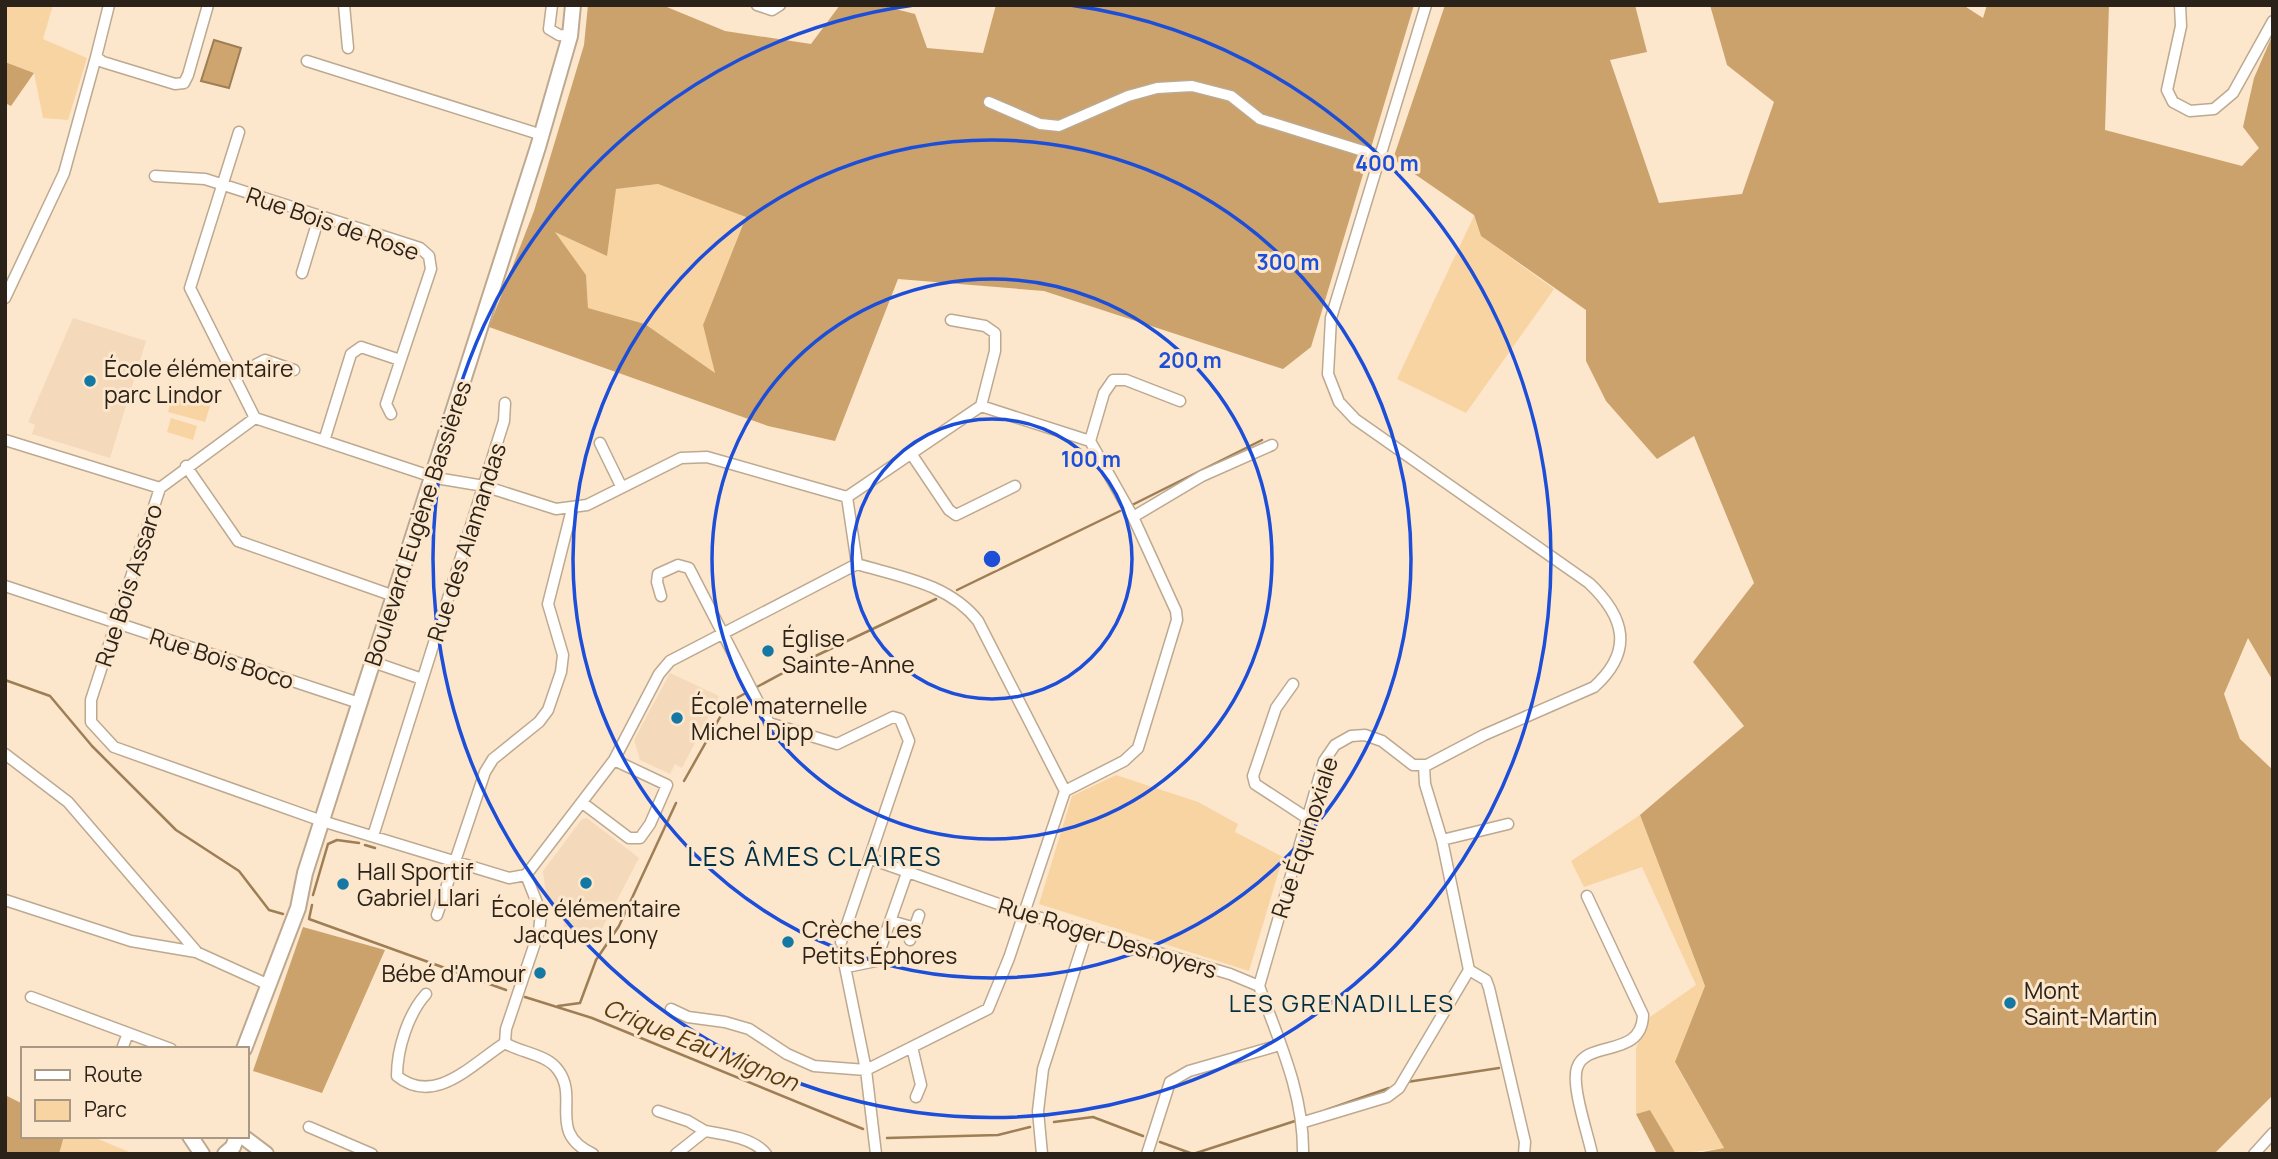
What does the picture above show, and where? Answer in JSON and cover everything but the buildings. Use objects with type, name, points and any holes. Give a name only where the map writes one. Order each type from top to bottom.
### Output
[{"type":"street","points":[[5,298],[64,173],[109,5]]},
{"type":"street","points":[[96,57],[103,62],[175,84],[184,83],[208,5]]},
{"type":"street","points":[[344,5],[348,48]]},
{"type":"street","points":[[552,5],[549,29],[559,35],[570,36]]},
{"type":"street","name":"Boulevard Eugène Bassières","points":[[246,1045],[298,908],[305,873],[542,135],[570,36],[573,5]]},
{"type":"street","points":[[757,5],[772,10],[780,5]]},
{"type":"street","points":[[1304,1122],[1387,1097],[1399,1088],[1469,970],[1442,840],[1425,784],[1424,766],[1484,735],[1594,687],[1609,673],[1616,661],[1620,637],[1617,617],[1607,600],[1589,583],[1355,419],[1339,402],[1328,374],[1331,318],[1426,5]]},
{"type":"street","points":[[2180,5],[2180,26],[2167,90],[2173,102],[2190,111],[2214,109],[2233,93],[2273,21]]},
{"type":"street","points":[[307,61],[542,135]]},
{"type":"street","points":[[989,102],[1040,124],[1059,126],[1128,96],[1157,88],[1192,86],[1231,96],[1260,119],[1380,156]]},
{"type":"street","points":[[239,132],[220,183],[190,288],[255,418],[432,476],[485,486],[556,509],[572,509],[681,458],[707,457],[847,496]]},
{"type":"street","name":"Rue Bois de Rose","points":[[155,176],[192,176],[220,183],[420,248],[429,256],[430,269],[386,404],[391,414]]},
{"type":"street","points":[[302,273],[319,217]]},
{"type":"street","points":[[847,496],[981,406],[995,351],[995,333],[985,326],[951,320]]},
{"type":"street","points":[[324,441],[351,355],[356,349],[361,347],[400,360]]},
{"type":"street","points":[[234,376],[265,360],[293,369]]},
{"type":"street","points":[[1090,441],[1104,393],[1113,380],[1126,380],[1180,401]]},
{"type":"street","name":"Rue des Alamandas","points":[[373,836],[485,486],[504,421],[505,403]]},
{"type":"street","points":[[671,1009],[688,1017],[725,1022],[749,1029],[787,1054],[814,1066],[866,1070],[988,1009],[1065,791],[1124,761],[1138,748],[1177,620],[1176,611],[1133,517],[1090,441],[981,406]]},
{"type":"street","name":"Rue Bois Assaro","points":[[255,418],[186,466],[160,488],[89,711],[91,722],[114,747],[322,821]]},
{"type":"street","points":[[5,440],[160,488]]},
{"type":"street","points":[[600,443],[621,486]]},
{"type":"street","points":[[1133,517],[1202,476],[1272,445]]},
{"type":"street","points":[[910,452],[949,510],[956,515],[1015,486]]},
{"type":"street","points":[[186,466],[238,541],[394,596]]},
{"type":"street","points":[[847,496],[858,564]]},
{"type":"street","points":[[437,915],[485,772],[507,746],[539,722],[548,710],[563,655],[548,604],[572,509]]},
{"type":"street","points":[[322,821],[509,878],[526,875],[584,804],[614,760],[659,674],[670,661],[858,564],[944,590],[965,604],[978,621],[1065,791]]},
{"type":"street","points":[[661,596],[658,574],[678,565],[689,568],[769,723],[837,744],[893,717],[900,719],[909,741],[841,942]]},
{"type":"street","name":"Rue Bois Boco","points":[[5,586],[359,703]]},
{"type":"street","points":[[373,662],[422,680]]},
{"type":"street","points":[[1293,684],[1276,708],[1253,776],[1255,784],[1307,818]]},
{"type":"street","name":"Rue Équinoxiale","points":[[1259,986],[1328,753],[1350,736],[1365,734],[1377,738],[1410,763],[1424,766]]},
{"type":"street","points":[[5,754],[68,802],[174,930],[196,952]]},
{"type":"street","points":[[584,804],[629,838],[639,838],[650,824],[667,785],[614,760]]},
{"type":"street","points":[[1442,840],[1508,824]]},
{"type":"street","name":"Rue Roger Desnoyers","points":[[871,859],[1024,913],[1230,974],[1259,986]]},
{"type":"street","points":[[848,967],[876,961],[907,873]]},
{"type":"street","points":[[505,1043],[506,1029],[539,931],[541,913],[526,875]]},
{"type":"street","points":[[1587,896],[1643,1015],[1641,1029],[1630,1041],[1585,1058],[1577,1068],[1576,1078],[1592,1154]]},
{"type":"street","points":[[5,900],[131,940],[196,952],[269,985]]},
{"type":"street","points":[[910,940],[919,915]]},
{"type":"street","points":[[891,921],[915,928]]},
{"type":"street","points":[[165,947],[174,930]]},
{"type":"street","points":[[1042,1154],[1038,1111],[1043,1069],[1087,931]]},
{"type":"street","points":[[843,957],[848,967],[866,1070],[876,1154]]},
{"type":"street","points":[[1469,970],[1486,981],[1489,988],[1525,1142],[1524,1154]]},
{"type":"street","points":[[1259,986],[1304,1122],[1303,1154]]},
{"type":"street","points":[[426,994],[415,1006],[397,1060],[397,1076],[405,1083],[416,1087],[438,1087],[453,1080],[505,1043]]},
{"type":"street","points":[[30,997],[166,1047]]},
{"type":"street","points":[[123,1047],[128,1033]]},
{"type":"street","points":[[505,1043],[517,1051],[547,1060],[559,1070],[570,1137],[579,1147],[593,1154]]},
{"type":"street","points":[[1147,1154],[1170,1082],[1189,1071],[1280,1045]]},
{"type":"street","points":[[912,1047],[922,1085],[916,1097]]},
{"type":"street","points":[[658,1111],[688,1121],[705,1131],[729,1135],[762,1149],[766,1154]]},
{"type":"street","points":[[309,1127],[372,1154]]},
{"type":"street","points":[[676,1154],[705,1131]]},
{"type":"street","points":[[2254,1154],[2273,1133]]},
{"type":"street","points":[[242,1138],[266,1154]]},
{"type":"shaded area","points":[[588,5],[662,5],[725,31],[811,44],[840,5],[880,5],[915,14],[927,48],[983,53],[996,5],[1414,5],[1311,347],[1283,369],[1044,291],[898,279],[835,441],[768,426],[489,327],[534,211],[584,45]],"holes":[[[658,184],[746,217],[703,325],[715,373],[645,324],[588,308],[586,275],[555,232],[607,256],[616,189]]]},
{"type":"shaded area","points":[[1445,5],[1635,5],[1647,52],[1610,60],[1659,203],[1742,194],[1774,102],[1727,65],[1710,5],[1963,5],[1983,18],[1987,5],[2109,5],[2105,130],[2242,166],[2259,148],[2243,127],[2254,78],[2273,34],[2273,681],[2248,638],[2224,694],[2240,739],[2273,770],[2273,1095],[2214,1154],[1692,1154],[1724,1148],[1675,1062],[1705,986],[1640,815],[1744,726],[1693,662],[1754,583],[1694,436],[1657,459],[1606,401],[1586,361],[1586,310],[1481,236],[1474,215],[1393,159]]},
{"type":"shaded area","points":[[214,40],[241,48],[229,88],[201,81]]},
{"type":"shaded area","points":[[5,62],[34,73],[11,106],[5,103]]},
{"type":"shaded area","name":"École élémentaire parc Lindor","points":[[73,318],[146,341],[110,458],[32,434],[35,425],[28,422]]},
{"type":"shaded area","name":"École maternelle Michel Dipp","points":[[670,673],[719,696],[682,768],[675,764],[670,774],[640,760],[634,740]]},
{"type":"shaded area","name":"École élémentaire Jacques Lony","points":[[587,818],[639,858],[595,942],[563,931],[564,923],[546,895],[543,871],[582,819]]},
{"type":"shaded area","points":[[303,927],[385,950],[322,1093],[253,1071]]},
{"type":"shaded area","points":[[5,1095],[21,1103],[21,1138],[63,1138],[59,1154],[5,1154]]},
{"type":"shaded area","points":[[1650,1110],[1676,1154],[1657,1154],[1636,1114]]},
{"type":"green space","points":[[5,5],[53,5],[43,39],[87,58],[68,120],[43,118],[34,73],[5,62]]},
{"type":"green space","points":[[658,184],[746,217],[703,325],[716,374],[645,324],[588,308],[586,275],[554,231],[615,189]]},
{"type":"green space","points":[[1474,216],[1481,236],[1554,289],[1466,413],[1397,379]]},
{"type":"green space","points":[[174,389],[212,400],[205,422],[168,412]]},
{"type":"green space","points":[[171,418],[197,426],[193,440],[167,432]]},
{"type":"green space","points":[[1116,775],[1198,802],[1238,824],[1235,832],[1283,857],[1249,971],[1039,904],[1072,796]]},
{"type":"green space","points":[[1640,815],[1705,986],[1675,1063],[1724,1148],[1676,1154],[1650,1110],[1636,1114],[1636,1048],[1650,1017],[1696,985],[1642,867],[1584,887],[1571,861]]},
{"type":"green space","points":[[63,1138],[96,1138],[134,1154],[59,1154]]},
{"type":"waterway","points":[[1132,505],[1262,440]]},
{"type":"waterway","points":[[957,590],[1120,511]]},
{"type":"waterway","points":[[755,688],[807,660],[936,599]]},
{"type":"waterway","name":"Crique Eau Mignon","points":[[5,680],[50,696],[92,746],[176,830],[239,871],[269,910],[283,914]]},
{"type":"waterway","points":[[684,781],[728,703],[744,694]]},
{"type":"waterway","points":[[558,1006],[580,1003],[596,960],[619,926],[676,803]]},
{"type":"waterway","points":[[313,895],[328,844],[337,840],[359,843]]},
{"type":"waterway","points":[[365,845],[375,848]]},
{"type":"waterway","name":"Crique Eau Mignon","points":[[312,905],[309,919],[506,990]]},
{"type":"waterway","name":"Crique Eau Mignon","points":[[525,997],[592,1018],[863,1129]]},
{"type":"waterway","name":"Crique Eau Mignon","points":[[1407,1082],[1499,1068]]},
{"type":"waterway","name":"Crique Eau Mignon","points":[[1326,1110],[1389,1088]]},
{"type":"waterway","name":"Crique Eau Mignon","points":[[1054,1122],[1093,1117],[1143,1136]]},
{"type":"waterway","name":"Crique Eau Mignon","points":[[1160,1142],[1193,1154],[1298,1120]]},
{"type":"waterway","name":"Crique Eau Mignon","points":[[887,1138],[998,1135],[1030,1127]]},
{"type":"place","name":"École élémentaire parc Lindor","points":[[90,381]]},
{"type":"place","name":"Église Sainte-Anne","points":[[768,651]]},
{"type":"place","name":"École maternelle Michel Dipp","points":[[677,718]]},
{"type":"place","name":"École élémentaire Jacques Lony","points":[[586,883]]},
{"type":"place","name":"Hall Sportif Gabriel Llari","points":[[343,884]]},
{"type":"place","name":"Crèche Les Petits Éphores","points":[[788,942]]},
{"type":"place","name":"Bébé d'Amour","points":[[540,973]]},
{"type":"place","name":"Mont Saint-Martin","points":[[2010,1003]]},
{"type":"district","name":"LES ÂMES CLAIRES","points":[[815,856]]},
{"type":"district","name":"LES GRENADILLES","points":[[1342,1002]]}]
